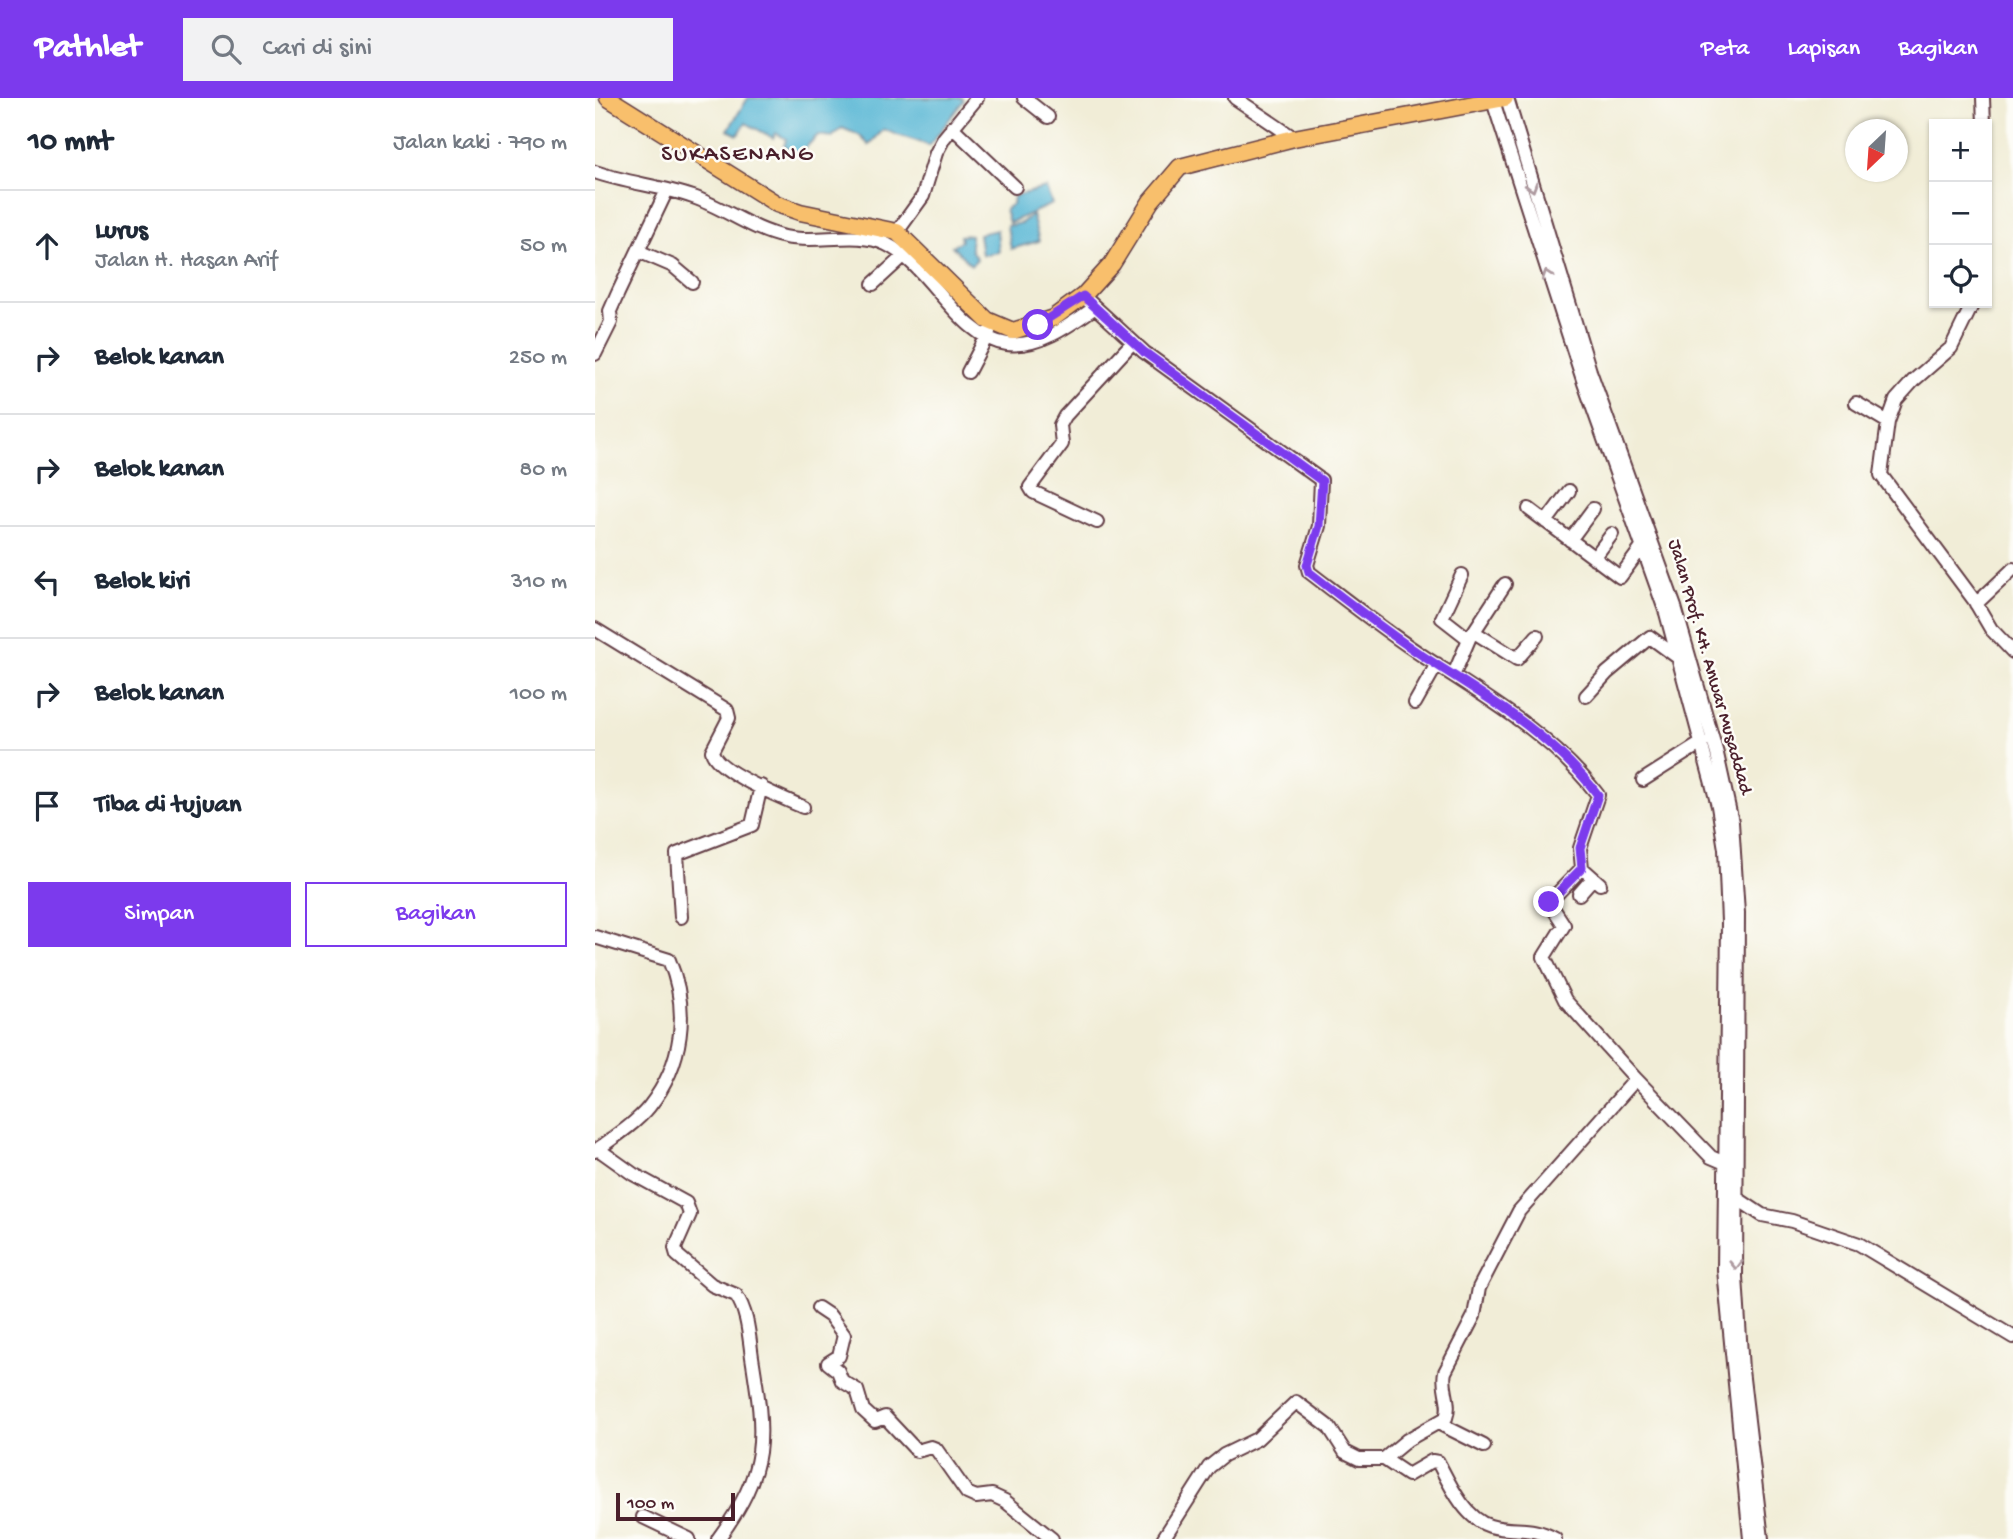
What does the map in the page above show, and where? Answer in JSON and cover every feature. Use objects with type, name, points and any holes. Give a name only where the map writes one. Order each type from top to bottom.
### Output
[{"type":"main road","points":[[605,98],[768,199],[800,212],[897,232],[909,251],[990,331],[1027,329],[1089,302],[1151,201],[1178,168],[1294,138],[1500,106]]},
{"type":"street","points":[[595,102],[605,98]]},
{"type":"street","points":[[1024,98],[1048,117]]},
{"type":"street","points":[[1235,98],[1294,138]]},
{"type":"street","points":[[1983,98],[1984,119]]},
{"type":"street","points":[[897,232],[923,196],[936,153],[973,99]]},
{"type":"street","name":"Jalan Prof. KH. Anwar Musaddad","points":[[1500,106],[1512,121],[1590,371],[1667,581],[1724,807],[1732,1086],[1726,1303],[1750,1539]]},
{"type":"street","name":"Jalan Prof. KH. Anwar Musaddad","points":[[1500,106],[1584,383],[1643,545],[1679,659],[1694,692],[1703,742],[1724,807]]},
{"type":"street","points":[[952,127],[1015,187]]},
{"type":"street","points":[[595,172],[693,197],[739,220],[783,237],[876,241],[909,251]]},
{"type":"street","points":[[595,354],[611,322],[610,311],[667,190]]},
{"type":"street","points":[[638,251],[673,266],[692,282]]},
{"type":"street","points":[[873,284],[909,251]]},
{"type":"street","points":[[1089,302],[1133,342],[1322,481],[1319,526],[1307,565],[1308,571],[1537,734],[1598,795],[1580,848],[1582,868],[1597,881],[1579,894]]},
{"type":"street","points":[[1971,308],[1951,348],[1896,400],[1888,422],[1882,477],[1976,604],[1991,629],[2013,652]]},
{"type":"street","points":[[968,372],[990,331]]},
{"type":"street","points":[[1097,523],[1033,492],[1030,487],[1062,444],[1061,425],[1065,416],[1133,342]]},
{"type":"street","points":[[1856,403],[1888,422]]},
{"type":"street","points":[[1546,522],[1569,491]]},
{"type":"street","points":[[1529,509],[1619,577],[1643,545]]},
{"type":"street","points":[[1570,540],[1593,509]]},
{"type":"street","points":[[1594,558],[1612,534]]},
{"type":"street","points":[[1976,604],[2013,569]]},
{"type":"street","points":[[1462,576],[1442,618],[1519,659],[1537,636]]},
{"type":"street","points":[[1454,674],[1472,636],[1505,584]]},
{"type":"street","points":[[595,629],[727,710],[729,718],[712,756],[732,772],[803,807]]},
{"type":"street","points":[[1586,696],[1607,673],[1650,637],[1679,659]]},
{"type":"street","points":[[1415,703],[1437,664]]},
{"type":"street","points":[[1643,780],[1703,742]]},
{"type":"street","points":[[681,917],[677,855],[753,825],[761,786]]},
{"type":"street","points":[[1582,868],[1549,902],[1565,924],[1545,957],[1565,1000],[1711,1157],[1725,1163]]},
{"type":"street","points":[[595,937],[669,960],[681,1006],[682,1032],[678,1053],[648,1109],[596,1150],[686,1203],[690,1214],[675,1248],[677,1255],[712,1285],[736,1295],[745,1316],[762,1425],[762,1449],[757,1471],[719,1539]]},
{"type":"street","points":[[1384,1459],[1407,1440],[1440,1424],[1448,1412],[1445,1372],[1474,1316],[1479,1289],[1519,1211],[1636,1079]]},
{"type":"street","name":"Jalan Prof. KH. Anwar Musaddad","points":[[1732,1086],[1725,1163],[1730,1195],[1742,1370],[1762,1539]]},
{"type":"street","points":[[1730,1195],[1762,1215],[1792,1221],[1860,1244],[2013,1337]]},
{"type":"street","points":[[818,1308],[830,1315],[843,1331],[839,1356],[828,1363],[838,1371],[842,1381],[857,1390],[863,1410],[873,1421],[885,1417],[917,1451],[931,1447],[936,1449],[967,1493],[976,1497],[992,1495],[1005,1501],[1052,1539]]},
{"type":"street","points":[[1163,1539],[1209,1467],[1224,1455],[1258,1439],[1296,1402],[1329,1427],[1345,1452],[1359,1459],[1384,1459],[1408,1475],[1432,1461],[1438,1462],[1455,1493],[1483,1522],[1492,1526],[1533,1529],[1555,1539]]},
{"type":"street","points":[[1440,1424],[1484,1446]]},
{"type":"street","points":[[643,1517],[689,1539]]},
{"type":"water","points":[[748,98],[962,98],[963,101],[929,146],[884,129],[869,145],[859,135],[842,128],[832,137],[818,135],[799,154],[784,147],[786,139],[776,133],[773,138],[746,123],[738,135],[728,130]]},
{"type":"water","points":[[1046,188],[1052,204],[1009,223],[1005,209],[1013,204],[1014,196]]},
{"type":"water","points":[[1032,215],[1039,241],[1011,249],[1007,226],[1021,223]]},
{"type":"water","points":[[997,230],[999,252],[982,255],[979,234]]},
{"type":"water","points":[[971,235],[971,250],[977,259],[971,265],[952,246],[961,241],[960,236]]},
{"type":"district","name":"SUKASENANG","points":[[738,155]]},
{"type":"route","points":[[1038,325],[1058,315],[1083,296],[1144,352],[1322,481],[1322,507],[1307,565],[1309,572],[1426,657],[1512,714],[1558,753],[1598,795],[1580,848],[1582,868],[1549,902]]}]
